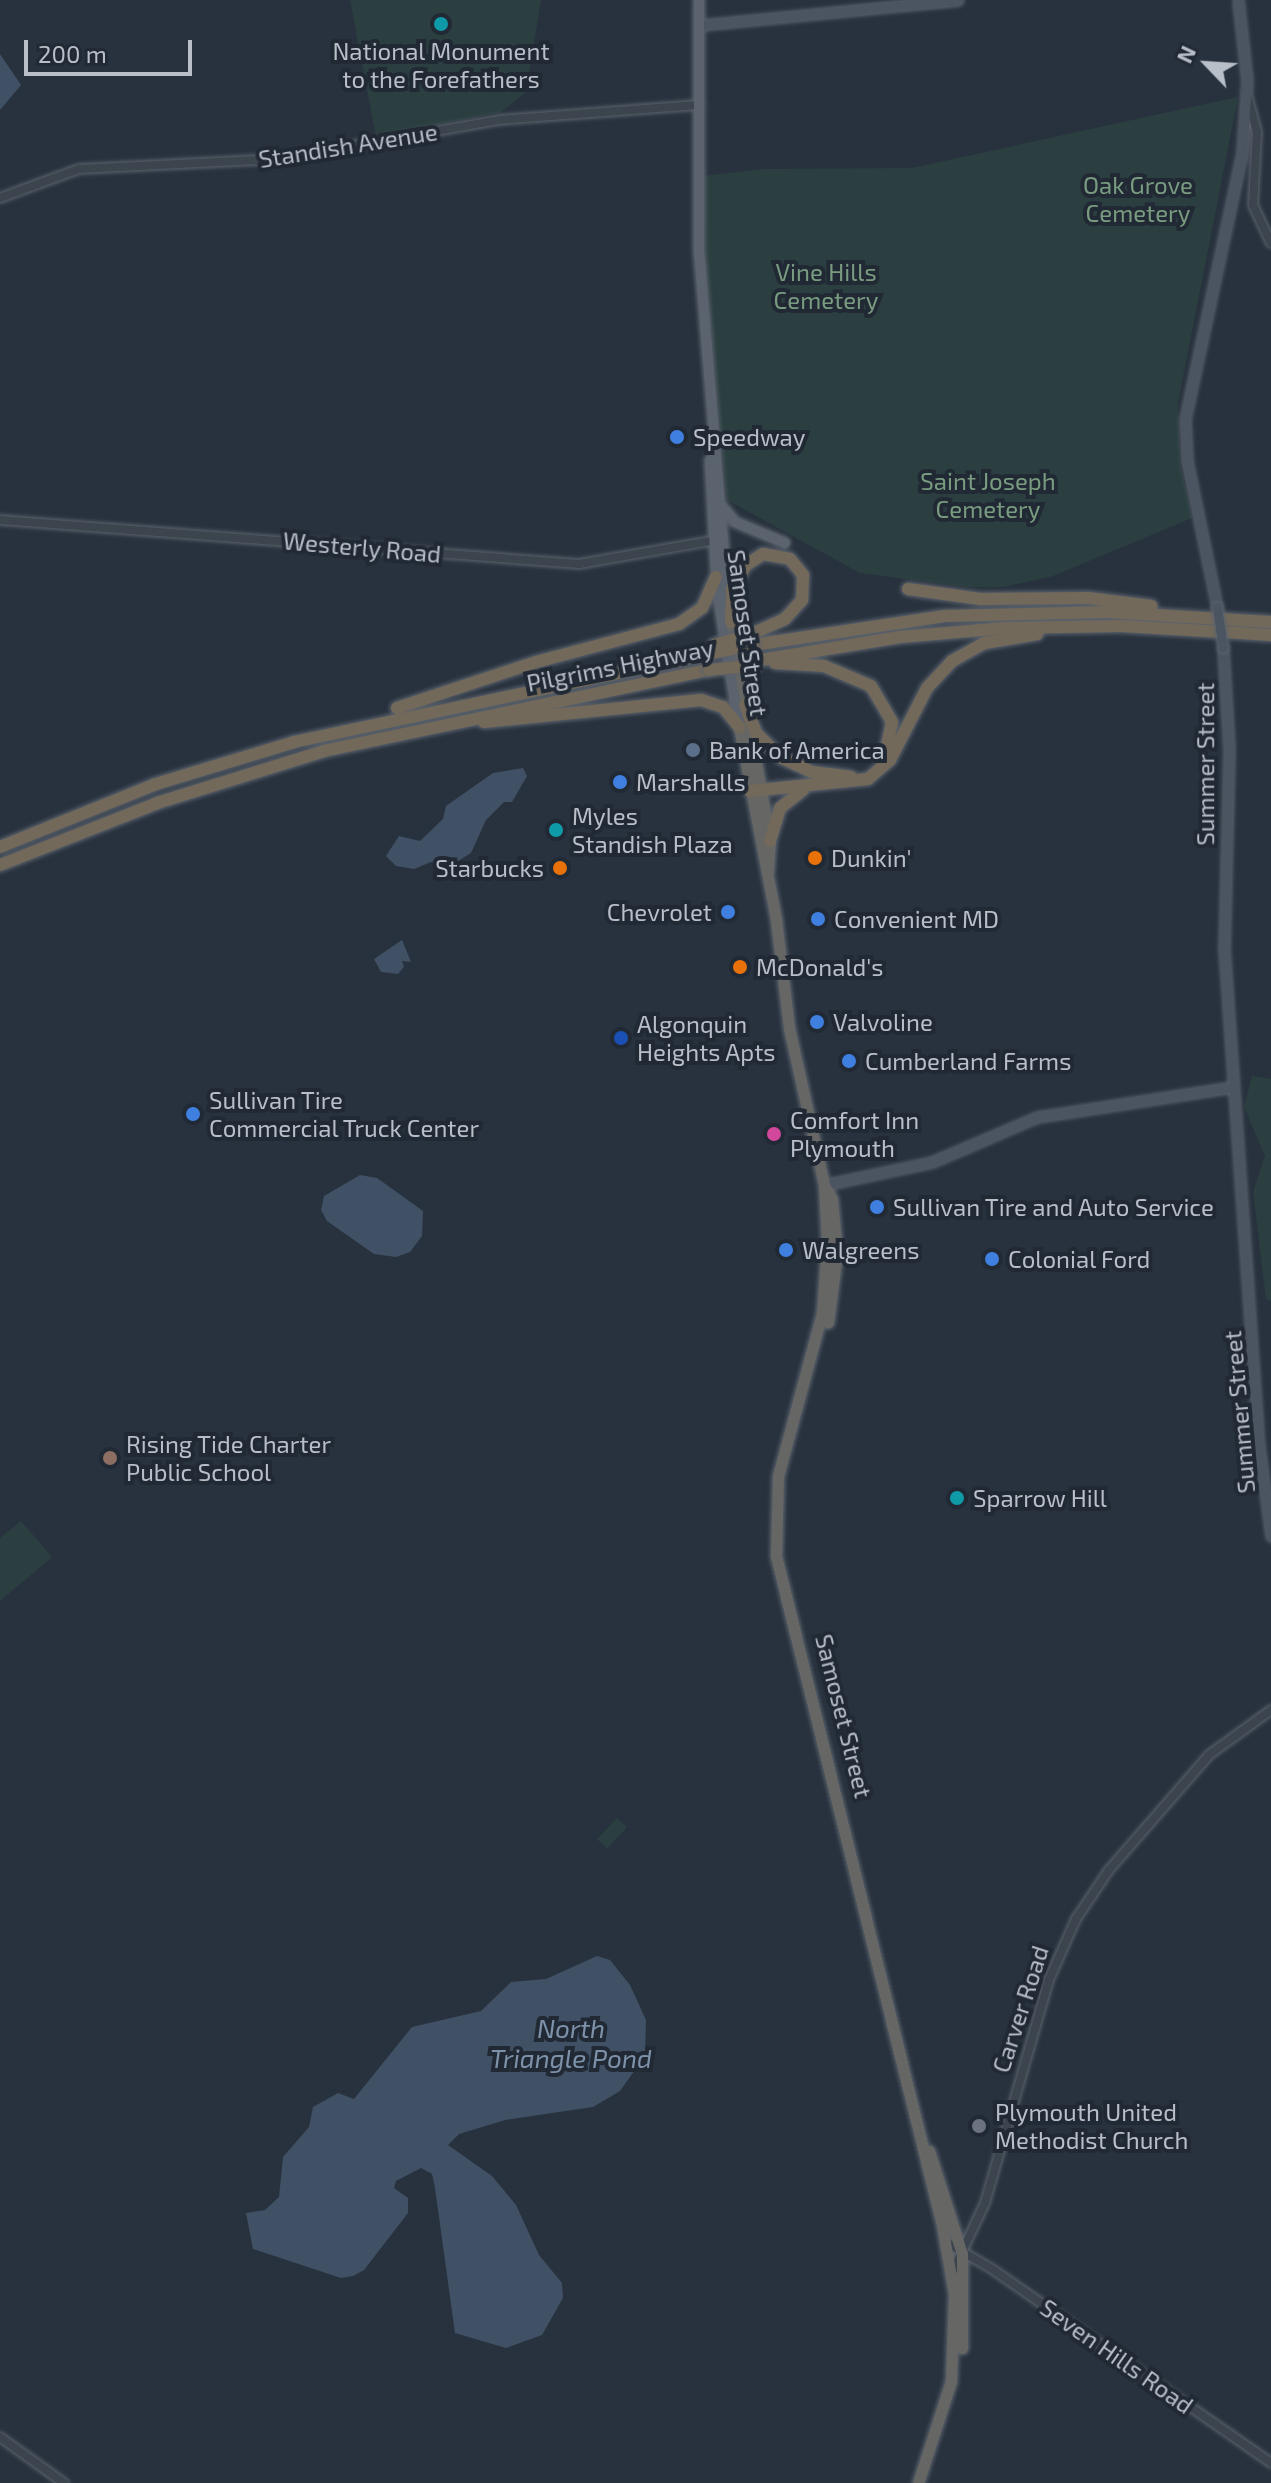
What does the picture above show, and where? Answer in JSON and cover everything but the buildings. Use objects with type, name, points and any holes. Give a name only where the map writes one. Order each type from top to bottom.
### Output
[{"type":"highway","points":[[731,622],[732,589],[746,565],[763,554],[790,559],[804,580],[802,600],[785,619],[751,640]]},
{"type":"highway","points":[[345,729],[519,667],[687,621],[705,604],[716,577]]},
{"type":"highway","points":[[908,589],[980,599],[1088,598],[1206,616],[1271,622]]},
{"type":"highway","points":[[751,640],[945,616],[1076,612],[1206,616]]},
{"type":"highway","name":"Samoset Street","points":[[731,622],[789,1028],[824,1185],[834,1214],[836,1279],[785,1474],[784,1562],[921,2120],[962,2254]]},
{"type":"highway","points":[[755,663],[959,631],[1160,627],[1271,635]]},
{"type":"highway","points":[[755,792],[859,783],[884,767],[934,678],[973,648],[1028,635],[1160,627]]},
{"type":"highway","name":"Pilgrims Highway","points":[[0,847],[156,784],[345,729],[751,640]]},
{"type":"highway","points":[[745,705],[768,746],[812,772],[844,778],[863,774],[881,761],[891,743],[889,712],[863,681],[809,663],[755,663]]},
{"type":"highway","name":"Pilgrims Highway","points":[[0,865],[209,785],[417,729],[755,663]]},
{"type":"highway","points":[[417,729],[701,700],[723,707],[739,727]]},
{"type":"highway","name":"Samoset Street","points":[[739,727],[770,841],[768,871]]},
{"type":"highway","points":[[770,841],[783,803],[815,786]]},
{"type":"highway","name":"Samoset Street","points":[[824,1185],[824,1300],[780,1466],[776,1554],[946,2242]]},
{"type":"highway","points":[[918,2483],[951,2381],[956,2326],[946,2242]]},
{"type":"highway","name":"Carver Road","points":[[925,2483],[959,2377],[965,2308],[962,2254]]},
{"type":"main road","name":"Samoset Street","points":[[699,0],[699,250],[719,502],[716,577],[739,727]]},
{"type":"main road","points":[[700,25],[958,0]]},
{"type":"main road","name":"Summer Street","points":[[1238,0],[1246,91],[1239,171],[1218,244],[1185,419],[1187,461],[1223,648],[1229,750],[1224,948],[1232,1087],[1271,1536]]},
{"type":"main road","name":"Samoset Street","points":[[712,399],[718,540],[731,622]]},
{"type":"main road","points":[[719,502],[735,522],[785,543]]},
{"type":"main road","points":[[824,1185],[932,1162],[1046,1115],[1232,1087]]},
{"type":"street","points":[[1246,91],[1257,132],[1253,205],[1271,243]]},
{"type":"street","name":"Standish Avenue","points":[[0,198],[79,169],[278,159],[499,120],[700,105]]},
{"type":"street","name":"Westerly Road","points":[[0,520],[571,564],[622,561],[718,540]]},
{"type":"street","name":"Carver Road","points":[[962,2254],[985,2203],[1049,1980],[1076,1919],[1109,1870],[1202,1763],[1234,1733],[1271,1710]]},
{"type":"street","name":"Seven Hills Road","points":[[946,2242],[992,2269],[1271,2463]]},
{"type":"street","points":[[951,2275],[962,2254]]},
{"type":"street","points":[[0,2437],[64,2483]]},
{"type":"green space","points":[[350,0],[541,0],[526,92],[501,112],[376,137]]},
{"type":"green space","points":[[1238,97],[1178,403],[1180,463],[1192,518],[1053,576],[1004,587],[968,587],[860,573],[727,500],[705,256],[703,176],[764,169],[912,168]]},
{"type":"green space","points":[[1252,1076],[1271,1079],[1271,1301],[1266,1299],[1253,1192],[1265,1156],[1244,1107]]},
{"type":"green space","points":[[21,1521],[52,1557],[0,1601],[0,1538]]},
{"type":"green space","points":[[617,1818],[627,1827],[607,1849],[597,1839]]},
{"type":"water","points":[[0,54],[21,85],[0,110]]},
{"type":"water","points":[[523,768],[527,776],[512,802],[504,802],[486,820],[471,853],[450,866],[431,862],[414,869],[396,866],[386,856],[399,836],[420,841],[443,819],[446,806],[493,773]]},
{"type":"water","points":[[402,940],[411,962],[402,961],[404,967],[398,974],[381,972],[374,959]]},
{"type":"water","points":[[360,1175],[377,1178],[423,1211],[422,1236],[410,1252],[396,1257],[374,1254],[327,1221],[321,1210],[324,1196]]},
{"type":"water","name":"North Triangle Pond","points":[[597,1956],[610,1960],[630,1985],[646,2020],[645,2056],[620,2091],[593,2107],[505,2120],[459,2134],[448,2145],[492,2176],[516,2205],[539,2255],[562,2283],[563,2298],[542,2335],[506,2348],[455,2333],[435,2188],[432,2174],[421,2168],[396,2181],[394,2188],[408,2198],[408,2213],[364,2270],[353,2276],[341,2278],[253,2249],[246,2213],[265,2210],[279,2197],[283,2157],[309,2127],[313,2107],[338,2093],[354,2099],[412,2027],[481,2011],[511,1982],[546,1979]]},
{"type":"place","name":"National Monument to the Forefathers","points":[[441,24]]},
{"type":"place","name":"Speedway","points":[[677,437]]},
{"type":"place","name":"Bank of America","points":[[693,750]]},
{"type":"place","name":"Marshalls","points":[[620,782]]},
{"type":"place","name":"Myles Standish Plaza","points":[[556,830]]},
{"type":"place","name":"Dunkin'","points":[[815,858]]},
{"type":"place","name":"Starbucks","points":[[560,868]]},
{"type":"place","name":"Chevrolet","points":[[728,912]]},
{"type":"place","name":"Convenient MD","points":[[818,919]]},
{"type":"place","name":"McDonald's","points":[[740,967]]},
{"type":"place","name":"Valvoline","points":[[817,1022]]},
{"type":"place","name":"Algonquin Heights Apts","points":[[621,1038]]},
{"type":"place","name":"Cumberland Farms","points":[[849,1061]]},
{"type":"place","name":"Sullivan Tire Commercial Truck Center","points":[[193,1114]]},
{"type":"place","name":"Comfort Inn Plymouth","points":[[774,1134]]},
{"type":"place","name":"Sullivan Tire and Auto Service","points":[[877,1207]]},
{"type":"place","name":"Walgreens","points":[[786,1250]]},
{"type":"place","name":"Colonial Ford","points":[[992,1259]]},
{"type":"place","name":"Rising Tide Charter Public School","points":[[110,1458]]},
{"type":"place","name":"Sparrow Hill","points":[[957,1498]]},
{"type":"place","name":"Plymouth United Methodist Church","points":[[979,2126]]},
{"type":"park label","name":"Oak Grove Cemetery","points":[[1138,199]]},
{"type":"park label","name":"Vine Hills Cemetery","points":[[826,286]]},
{"type":"park label","name":"Saint Joseph Cemetery","points":[[988,495]]}]
